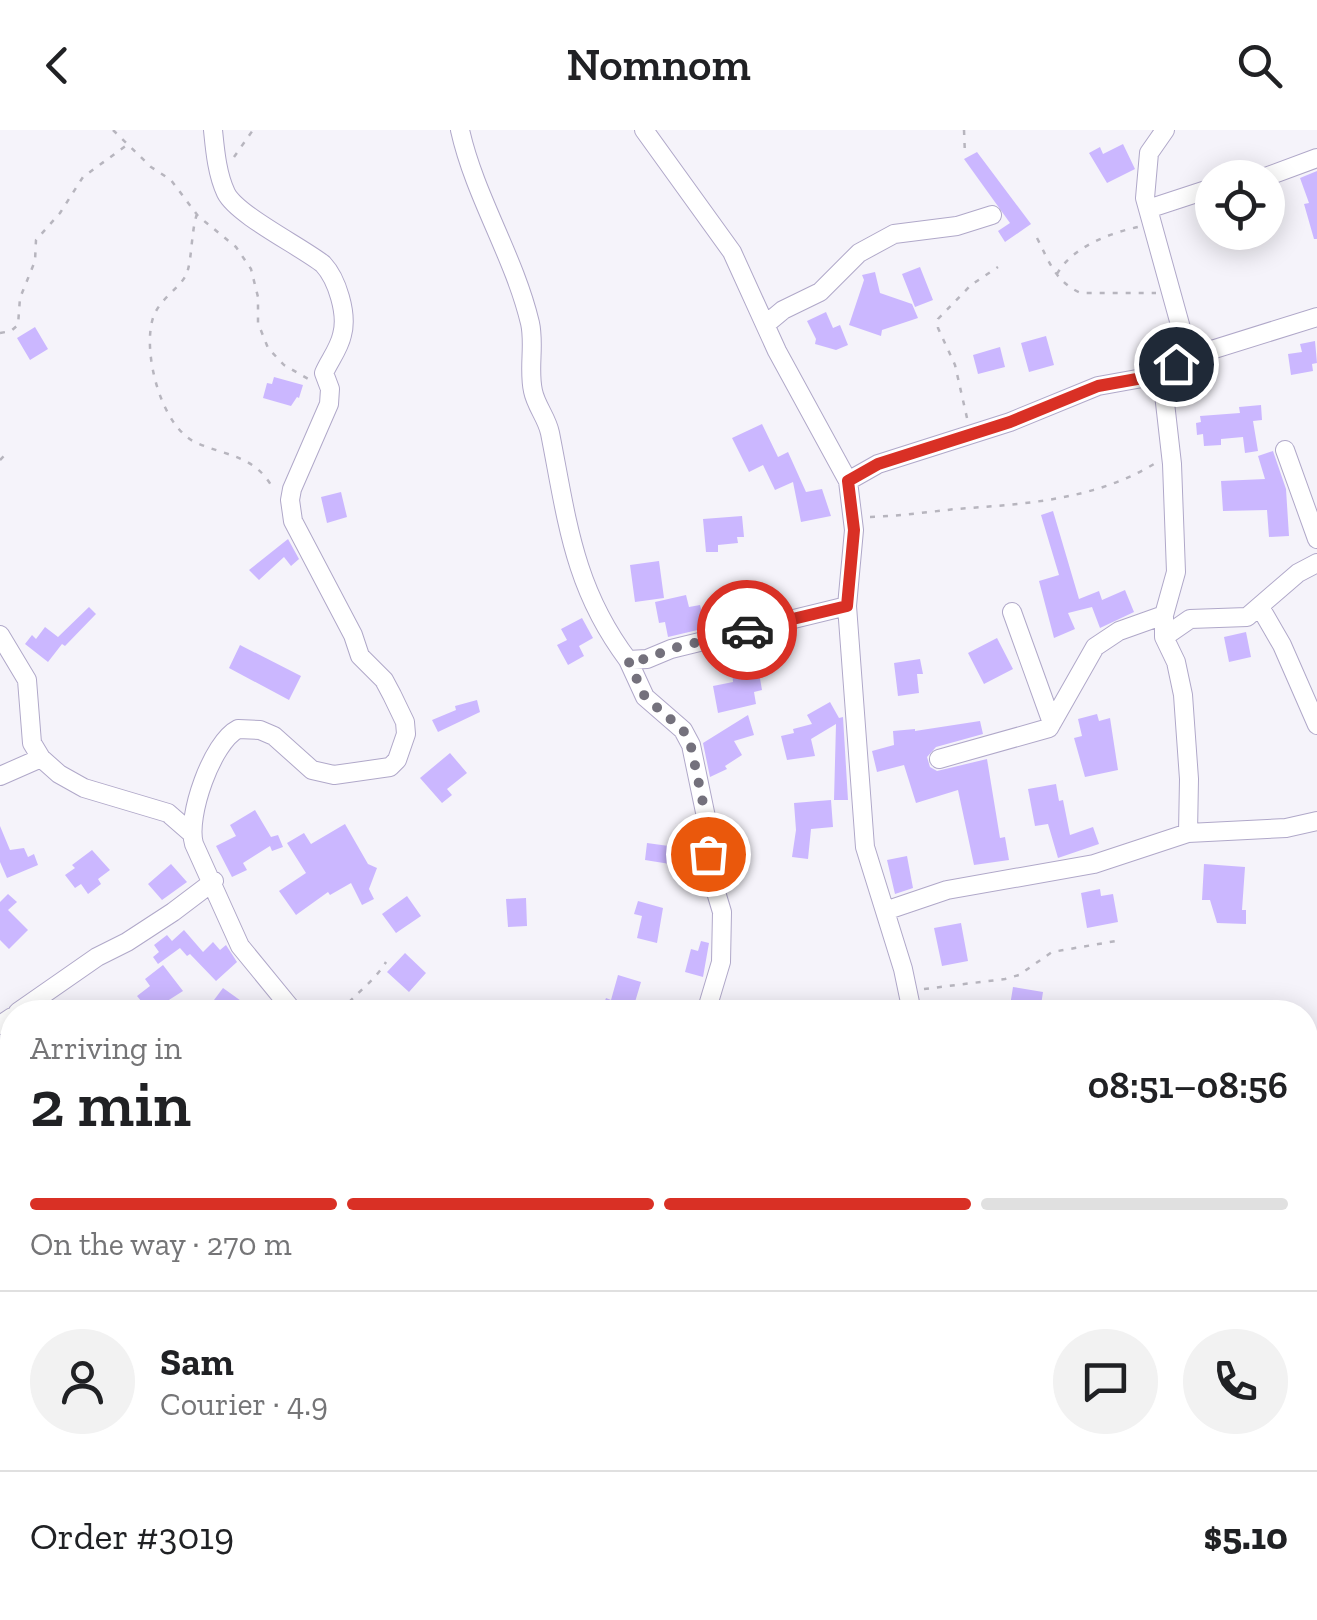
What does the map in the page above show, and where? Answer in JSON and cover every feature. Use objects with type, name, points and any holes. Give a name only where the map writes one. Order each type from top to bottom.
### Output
[{"type":"street","points":[[191,833],[202,787],[223,741],[238,728],[274,736],[319,773],[381,769],[394,764],[402,750],[406,728],[384,680],[360,656],[353,635],[298,533],[290,507],[292,488],[329,404],[330,389],[324,374],[344,330],[330,272],[242,211],[230,198],[221,176],[213,130]]},
{"type":"street","points":[[460,130],[466,157],[520,287],[530,324],[532,389],[550,430],[558,488],[575,557],[592,603],[628,660],[645,697],[683,730],[691,746],[706,817],[709,869],[722,912],[721,962],[710,1000]]},
{"type":"street","points":[[644,130],[724,240],[848,481],[854,550],[847,606],[864,837],[910,1000]]},
{"type":"street","points":[[1165,130],[1150,154],[1144,188],[1189,356]]},
{"type":"street","points":[[1285,170],[1317,158]]},
{"type":"street","points":[[1150,216],[1195,196]]},
{"type":"street","points":[[765,325],[783,310],[820,292],[859,253],[894,234],[957,226],[992,215]]},
{"type":"street","points":[[848,481],[878,464],[1010,422],[1098,386],[1148,377],[1189,356],[1317,317]]},
{"type":"street","points":[[1172,367],[1164,394],[1172,454],[1176,572],[1164,614],[1164,637],[1176,662],[1183,695],[1188,833]]},
{"type":"street","points":[[1285,450],[1317,539]]},
{"type":"street","points":[[1164,637],[1190,619],[1241,618],[1317,563]]},
{"type":"street","points":[[628,660],[647,659],[670,649],[847,606]]},
{"type":"street","points":[[1260,607],[1282,645],[1317,724]]},
{"type":"street","points":[[1012,612],[1052,723]]},
{"type":"street","points":[[939,759],[1044,731],[1095,648],[1120,631],[1164,614]]},
{"type":"street","points":[[0,635],[26,680],[32,744],[40,758],[58,774],[84,788],[168,813],[191,833],[240,946],[284,1000]]},
{"type":"street","points":[[0,776],[40,758]]},
{"type":"street","points":[[885,912],[947,890],[1094,864],[1188,833],[1286,828],[1317,821]]},
{"type":"street","points":[[35,1000],[173,912],[214,881]]},
{"type":"path","points":[[113,130],[151,167],[172,180],[198,214],[236,247],[251,269],[258,297],[258,323],[273,356],[284,366],[330,389]]},
{"type":"path","points":[[221,176],[253,130]]},
{"type":"path","points":[[964,130],[965,155]]},
{"type":"path","points":[[0,333],[18,325],[20,298],[36,261],[36,240],[60,213],[83,177],[128,144]]},
{"type":"path","points":[[198,214],[192,228],[186,276],[172,288],[152,318],[150,346],[158,394],[192,441],[229,452],[250,464],[267,479],[277,498]]},
{"type":"path","points":[[1056,275],[1081,250],[1150,216]]},
{"type":"path","points":[[1038,238],[1056,275],[1080,294],[1172,290]]},
{"type":"path","points":[[968,434],[955,365],[942,342],[938,319],[971,285],[998,267]]},
{"type":"path","points":[[854,518],[1035,503],[1124,480],[1172,454]]},
{"type":"path","points":[[0,460],[5,455]]},
{"type":"path","points":[[908,990],[1006,979],[1052,952],[1116,941]]},
{"type":"path","points":[[351,1000],[377,977],[386,962]]},
{"type":"building","points":[[1123,144],[1135,169],[1107,183],[1089,153],[1100,147],[1103,154]]},
{"type":"building","points":[[977,152],[1031,224],[1005,242],[998,231],[1010,223],[964,159]]},
{"type":"building","points":[[1317,171],[1314,239],[1304,204],[1309,203],[1300,178]]},
{"type":"building","points":[[920,267],[933,300],[915,307],[902,274]]},
{"type":"building","points":[[875,272],[880,293],[912,304],[918,318],[882,330],[881,336],[849,325],[864,280],[862,275]]},
{"type":"building","points":[[826,312],[833,328],[840,325],[848,345],[836,350],[815,344],[807,321]]},
{"type":"building","points":[[35,327],[48,349],[30,360],[17,338]]},
{"type":"building","points":[[1046,336],[1054,365],[1029,372],[1021,343]]},
{"type":"building","points":[[1315,341],[1317,363],[1312,364],[1313,371],[1291,375],[1288,354],[1302,352],[1300,344]]},
{"type":"building","points":[[1000,347],[1005,367],[978,374],[973,355]]},
{"type":"building","points":[[274,377],[303,385],[291,406],[263,398],[267,383],[272,384]]},
{"type":"building","points":[[1261,405],[1262,420],[1253,421],[1258,451],[1245,453],[1243,437],[1204,446],[1203,434],[1197,435],[1200,416],[1240,413],[1239,407]]},
{"type":"building","points":[[762,424],[778,457],[788,452],[806,492],[822,489],[831,516],[801,522],[793,482],[775,490],[763,465],[749,472],[732,438]]},
{"type":"building","points":[[1273,451],[1286,489],[1289,536],[1269,537],[1267,510],[1223,511],[1221,481],[1265,479],[1258,456]]},
{"type":"building","points":[[341,492],[347,517],[327,523],[321,497]]},
{"type":"building","points":[[1053,511],[1079,599],[1099,591],[1102,600],[1125,590],[1134,612],[1100,628],[1092,607],[1068,613],[1075,629],[1054,638],[1039,581],[1059,575],[1041,515]]},
{"type":"building","points":[[742,516],[744,537],[737,537],[738,543],[718,545],[718,552],[706,552],[703,519]]},
{"type":"building","points":[[288,539],[299,559],[291,566],[284,557],[259,580],[249,570]]},
{"type":"building","points":[[659,561],[664,598],[635,602],[630,565]]},
{"type":"building","points":[[686,595],[689,607],[700,605],[706,628],[668,637],[665,622],[659,623],[655,602]]},
{"type":"building","points":[[89,607],[96,614],[48,662],[25,644],[32,635],[36,639],[45,627],[58,637]]},
{"type":"building","points":[[582,618],[593,638],[579,646],[584,656],[568,665],[557,645],[567,640],[561,629]]},
{"type":"building","points":[[1246,632],[1251,657],[1229,662],[1224,637]]},
{"type":"building","points":[[997,638],[1013,669],[984,684],[968,653]]},
{"type":"building","points":[[240,645],[301,676],[289,700],[229,668]]},
{"type":"building","points":[[920,659],[923,674],[917,674],[919,693],[898,696],[894,663]]},
{"type":"building","points":[[758,667],[762,690],[754,692],[756,704],[718,713],[713,686],[733,682],[732,671]]},
{"type":"building","points":[[477,700],[480,712],[438,732],[432,720],[456,710],[455,706]]},
{"type":"building","points":[[830,702],[839,718],[843,717],[848,800],[834,800],[836,724],[811,739],[815,756],[787,760],[781,736],[812,724],[807,715]]},
{"type":"building","points":[[1097,714],[1099,721],[1110,718],[1118,770],[1085,777],[1074,738],[1082,736],[1078,719]]},
{"type":"building","points":[[748,715],[754,735],[734,741],[742,755],[725,766],[727,769],[710,777],[703,743]]},
{"type":"building","points":[[980,721],[983,734],[936,747],[927,757],[930,767],[937,771],[987,759],[1000,838],[1005,837],[1009,860],[974,865],[958,790],[916,803],[904,765],[877,772],[872,751],[894,745],[893,731]]},
{"type":"building","points":[[450,753],[467,773],[447,789],[452,795],[442,803],[420,778]]},
{"type":"building","points":[[1056,784],[1070,835],[1093,827],[1099,844],[1058,858],[1048,824],[1035,826],[1028,789]]},
{"type":"building","points":[[831,800],[833,827],[811,829],[808,859],[792,857],[794,803]]},
{"type":"building","points":[[255,810],[271,837],[278,835],[283,847],[272,851],[270,846],[243,863],[247,870],[232,877],[216,846],[236,836],[230,825]]},
{"type":"building","points":[[345,824],[368,864],[377,868],[369,889],[374,899],[362,905],[351,883],[330,895],[328,892],[296,915],[279,891],[306,873],[287,843],[304,833],[311,844]]},
{"type":"building","points":[[0,826],[10,850],[24,848],[28,857],[34,854],[38,865],[7,878],[0,862]]},
{"type":"building","points":[[676,836],[695,837],[696,858],[676,856],[676,865],[645,860],[647,843],[676,847]]},
{"type":"building","points":[[92,850],[110,870],[88,894],[81,884],[75,888],[65,875]]},
{"type":"building","points":[[907,856],[913,888],[895,894],[887,860]]},
{"type":"building","points":[[171,864],[187,882],[162,900],[148,884]]},
{"type":"building","points":[[1204,864],[1245,867],[1242,910],[1246,910],[1246,924],[1217,923],[1210,900],[1202,900]]},
{"type":"building","points":[[1100,889],[1101,896],[1113,894],[1118,922],[1087,928],[1081,893]]},
{"type":"building","points":[[8,894],[17,902],[8,910],[28,930],[9,949],[0,940],[0,902]]},
{"type":"building","points":[[407,896],[421,916],[396,933],[382,914]]},
{"type":"building","points":[[526,898],[527,926],[508,927],[506,899]]},
{"type":"building","points":[[638,901],[663,908],[657,943],[637,938],[642,916],[634,914]]},
{"type":"building","points":[[961,923],[968,961],[942,966],[934,928]]},
{"type":"building","points":[[184,930],[203,952],[213,942],[220,950],[226,945],[237,962],[216,981],[180,948],[158,964],[153,957],[159,952],[154,945],[167,935],[172,941]]},
{"type":"building","points":[[701,941],[709,943],[703,977],[685,972],[691,949],[698,951]]},
{"type":"building","points":[[405,953],[426,973],[409,992],[387,972]]},
{"type":"building","points":[[163,965],[183,991],[169,1000],[140,1000],[137,996],[150,986],[145,979]]},
{"type":"building","points":[[618,975],[641,982],[636,1000],[611,1000]]},
{"type":"building","points":[[1013,987],[1043,992],[1042,1000],[1011,1000]]},
{"type":"building","points":[[223,988],[240,1000],[214,1000]]},
{"type":"way so far","points":[[708,854],[706,817],[690,742],[683,730],[645,697],[628,660],[636,662],[670,649],[747,630]]},
{"type":"route","points":[[747,630],[847,606],[854,550],[848,481],[878,464],[1010,422],[1098,386],[1148,377],[1176,364]]}]
